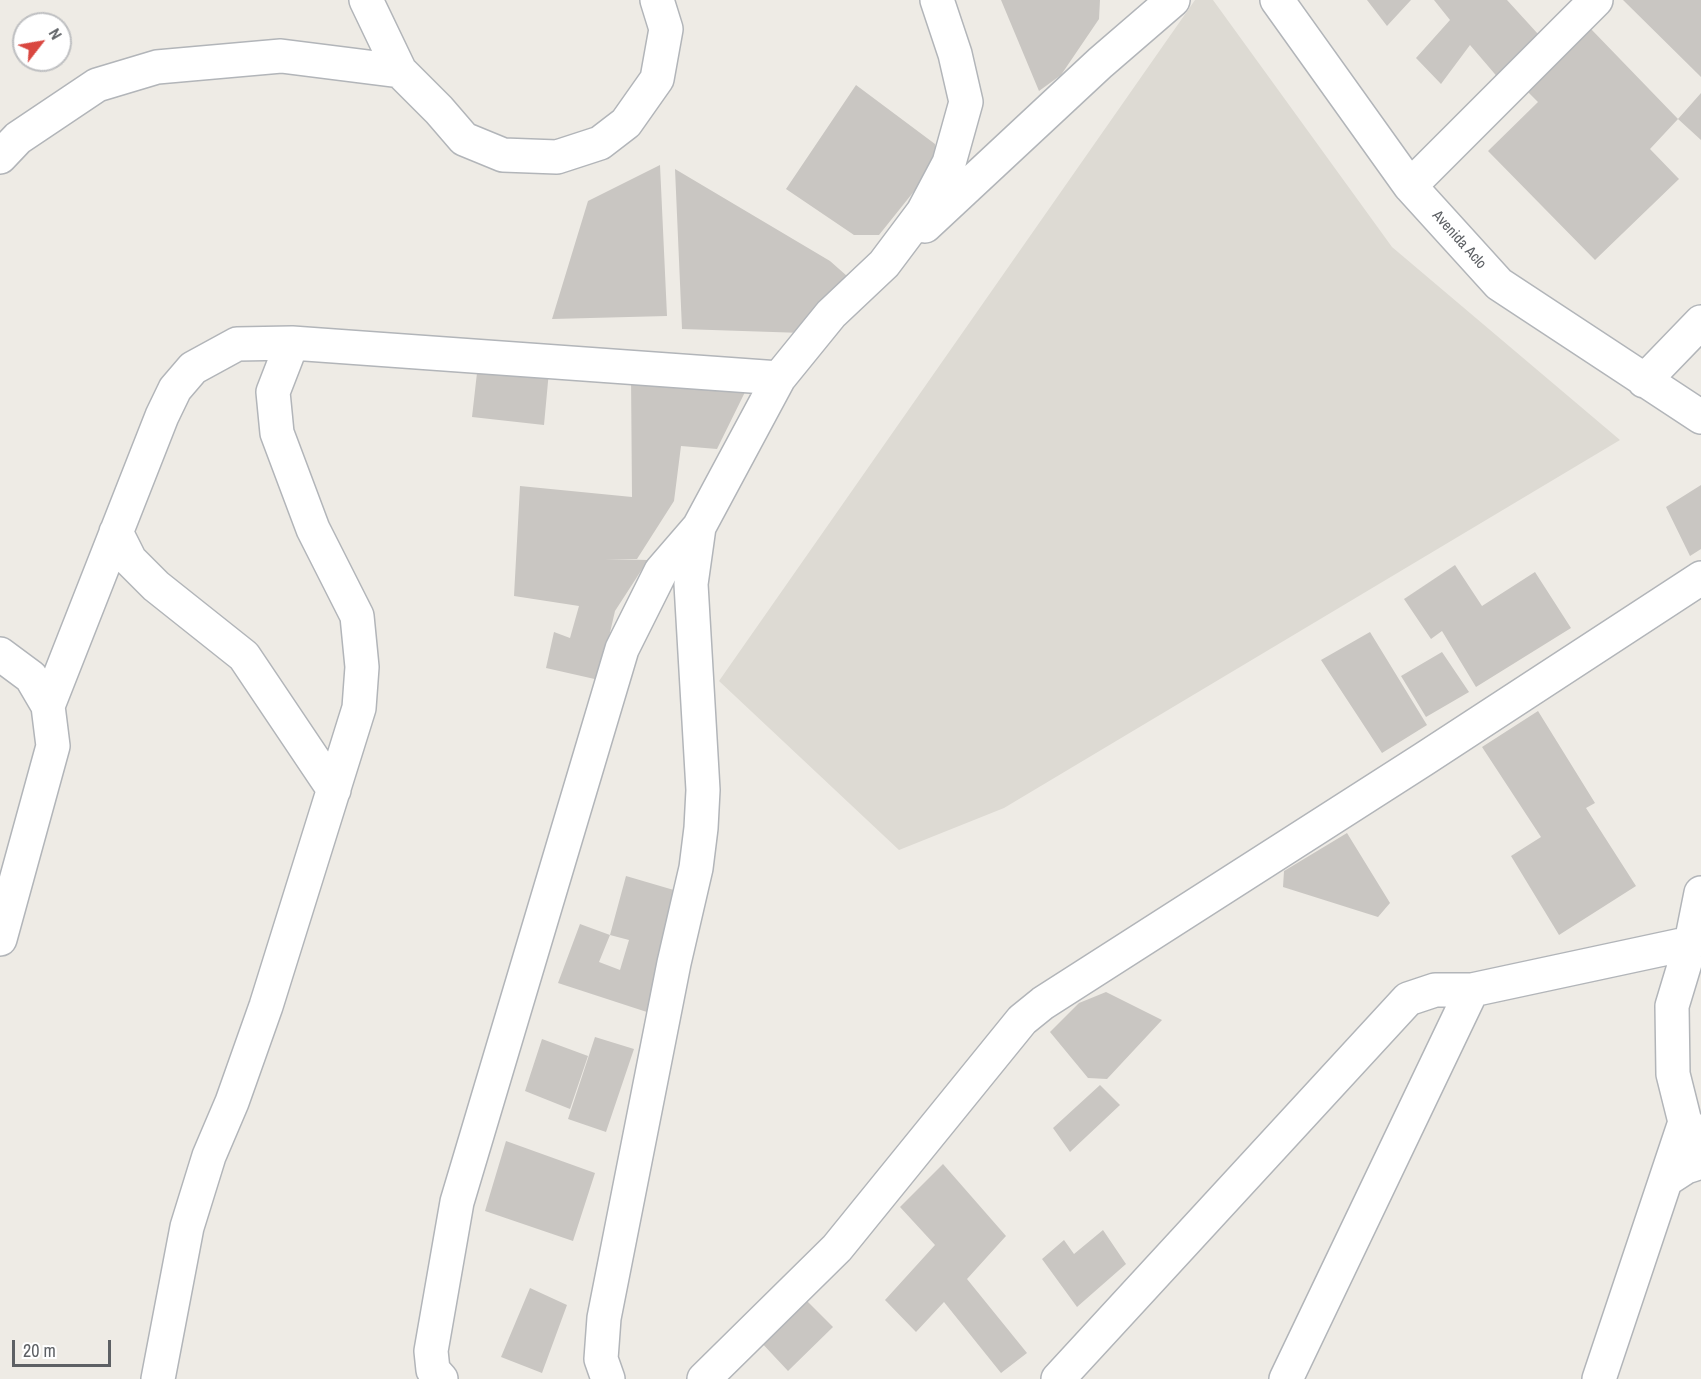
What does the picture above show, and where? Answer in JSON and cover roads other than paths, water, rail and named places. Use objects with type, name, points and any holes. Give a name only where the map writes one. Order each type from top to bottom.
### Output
[{"type":"street","points":[[366,0],[400,71],[464,139],[503,155],[557,157],[600,143],[626,123],[657,79],[666,29],[657,0]]},
{"type":"street","points":[[884,264],[923,212],[949,163],[966,102],[956,54],[937,0]]},
{"type":"street","points":[[441,1379],[433,1370],[431,1351],[457,1202],[622,649],[662,571],[699,527],[778,378],[831,314],[1100,63],[1173,0]]},
{"type":"street","name":"Avenida Aclo","points":[[1277,0],[1410,186],[1499,284],[1701,417]]},
{"type":"street","points":[[1410,186],[1596,0]]},
{"type":"street","points":[[0,157],[18,138],[97,85],[157,67],[281,56],[400,71]]},
{"type":"street","points":[[1644,381],[1701,322]]},
{"type":"street","points":[[48,706],[162,416],[175,389],[193,368],[237,344],[292,343],[778,378]]},
{"type":"street","points":[[158,1379],[187,1227],[209,1156],[232,1102],[266,1006],[359,708],[362,667],[357,616],[313,529],[277,433],[273,392],[292,343]]},
{"type":"street","points":[[608,1379],[601,1359],[604,1318],[674,963],[696,868],[701,828],[703,790],[691,584],[699,527]]},
{"type":"street","points":[[116,532],[130,560],[156,586],[244,656],[334,790]]},
{"type":"street","points":[[704,1379],[837,1248],[1022,1020],[1043,1003],[1701,578]]},
{"type":"street","points":[[0,654],[31,677],[48,706],[53,746],[0,939]]},
{"type":"street","points":[[1599,1379],[1666,1180],[1693,1130],[1673,1074],[1672,1006],[1691,943],[1701,893]]},
{"type":"street","points":[[1058,1379],[1408,999],[1435,990],[1472,990],[1691,943]]},
{"type":"street","points":[[1286,1379],[1472,990]]},
{"type":"street","points":[[1666,1180],[1686,1167],[1701,1162]]}]
